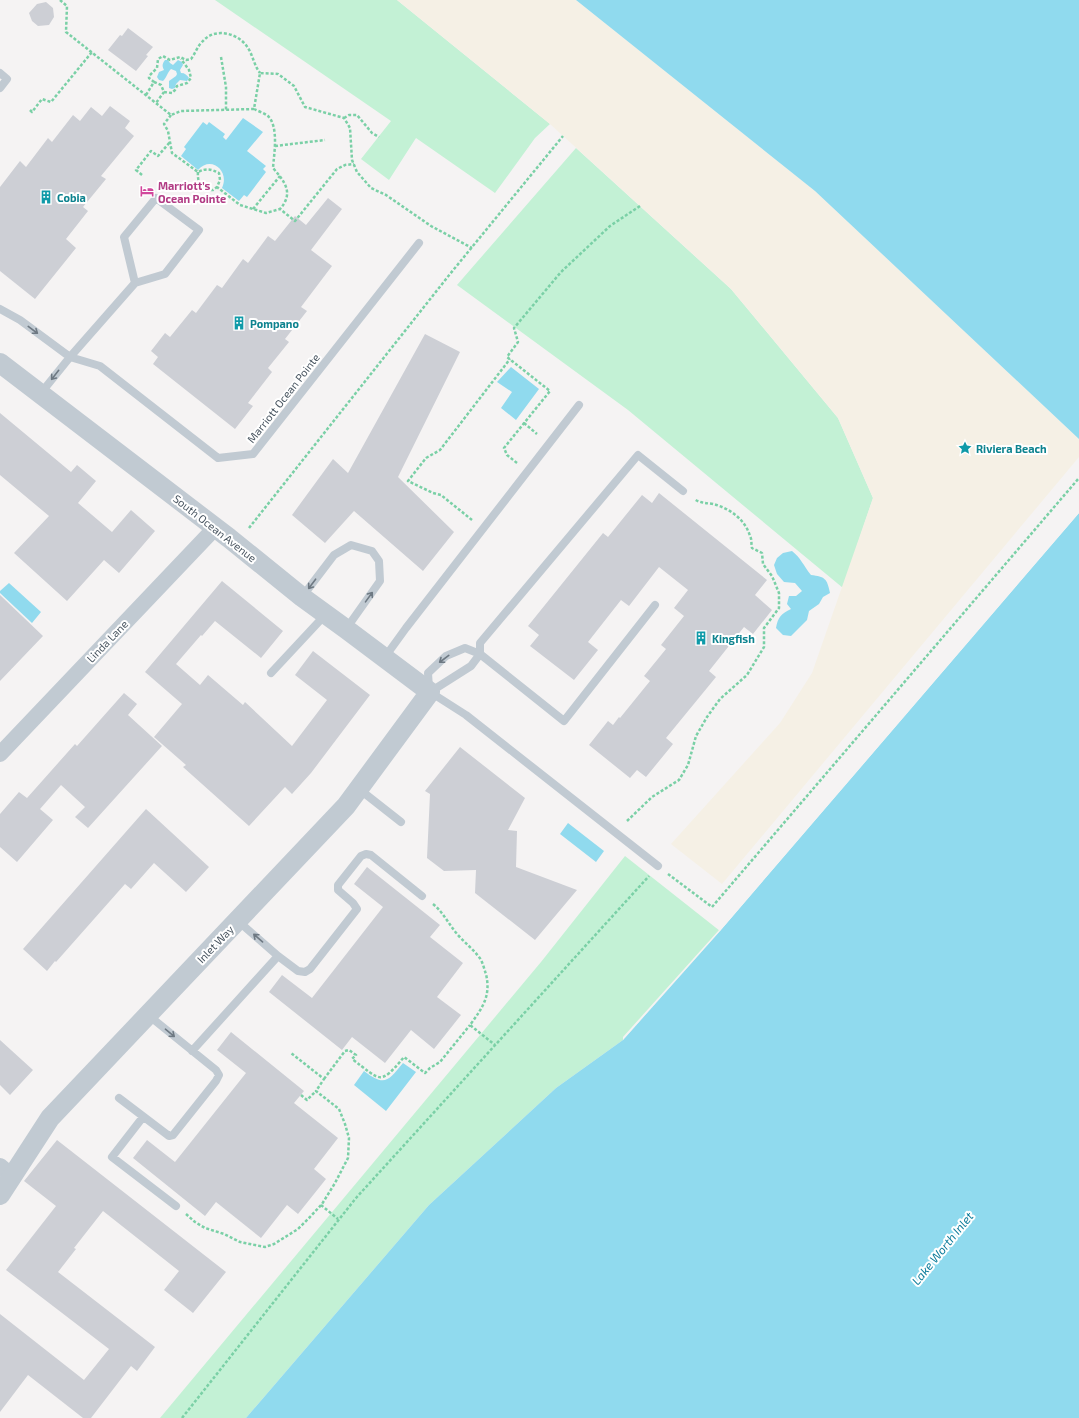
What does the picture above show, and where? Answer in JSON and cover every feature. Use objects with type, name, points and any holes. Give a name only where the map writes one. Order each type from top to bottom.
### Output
[{"type":"street","name":"South Ocean Avenue","points":[[0,364],[215,528],[302,597],[430,692]]},
{"type":"street","name":"Linda Lane","points":[[0,754],[215,528]]},
{"type":"street","name":"Inlet Way","points":[[0,1195],[6,1171],[50,1118],[346,806],[430,692]]},
{"type":"lane","points":[[0,73],[7,79],[0,88]]},
{"type":"lane","points":[[41,394],[70,357],[135,283],[165,274],[199,230],[156,198],[124,237],[135,283]]},
{"type":"lane","name":"Marriott Ocean Pointe","points":[[0,309],[20,320],[70,357],[100,366],[218,458],[253,454],[419,243]]},
{"type":"lane","points":[[384,658],[410,622],[580,405]]},
{"type":"lane","points":[[430,692],[471,666],[480,654],[480,643],[638,455],[683,491]]},
{"type":"lane","points":[[302,597],[334,555],[351,545],[372,551],[379,561],[380,582],[346,629]]},
{"type":"lane","points":[[430,692],[428,673],[446,656],[465,648],[480,654],[564,721],[655,605]]},
{"type":"lane","points":[[271,673],[326,614]]},
{"type":"lane","points":[[430,692],[466,715],[658,866]]},
{"type":"lane","points":[[359,789],[401,822]]},
{"type":"lane","points":[[237,921],[278,956],[298,971],[305,972],[310,970],[357,908],[338,890],[338,885],[361,856],[366,854],[371,855],[422,896]]},
{"type":"lane","points":[[192,1051],[278,956]]},
{"type":"lane","points":[[119,1098],[164,1134],[169,1136],[173,1135],[216,1081],[219,1075],[216,1070],[148,1015]]},
{"type":"lane","points":[[143,1117],[112,1156],[176,1206]]},
{"type":"path","points":[[60,0],[67,6],[66,32],[171,115]]},
{"type":"path","points":[[164,92],[161,85],[149,78],[149,76],[157,68],[158,59],[163,56],[170,60],[180,57],[186,60],[191,59],[202,41],[218,33],[225,33],[233,36],[248,47],[256,68],[260,73],[254,110]]},
{"type":"path","points":[[30,110],[32,112],[42,99],[51,102],[92,52]]},
{"type":"path","points":[[164,92],[172,93],[176,90],[177,86],[187,83],[191,78],[189,70],[180,57]]},
{"type":"path","points":[[221,57],[226,87],[226,111]]},
{"type":"path","points":[[260,73],[278,74],[294,86],[305,107],[344,118],[350,128],[352,160],[357,172],[371,188],[386,195],[430,226],[472,248]]},
{"type":"path","points":[[146,96],[154,82]]},
{"type":"path","points":[[156,103],[164,92]]},
{"type":"path","points":[[198,172],[172,153],[168,131],[164,124],[171,115],[181,111],[254,110],[268,116],[274,132],[275,146],[273,168],[284,181],[287,190],[287,198],[280,209],[266,213],[240,205],[217,187]]},
{"type":"path","points":[[344,118],[349,115],[358,115],[372,133],[378,137]]},
{"type":"path","points":[[249,528],[563,136]]},
{"type":"path","points":[[275,146],[325,140]]},
{"type":"path","points":[[142,175],[136,170],[151,151],[158,156],[170,142]]},
{"type":"path","points":[[280,209],[295,221],[337,169],[345,165],[354,164]]},
{"type":"path","points":[[204,169],[212,169],[219,173],[220,180],[217,187],[214,190],[204,188],[199,184],[197,179],[198,172],[204,169]]},
{"type":"path","points":[[253,209],[280,176]]},
{"type":"path","points":[[507,455],[504,448],[550,390],[507,357],[518,342],[514,328],[561,272],[610,226],[640,206]]},
{"type":"path","points":[[464,513],[441,496],[408,481],[426,458],[440,450],[510,359]]},
{"type":"path","points":[[182,1418],[356,1198],[658,866],[712,907],[1079,478]]},
{"type":"path","points":[[628,821],[652,797],[679,780],[688,765],[696,736],[703,723],[720,699],[747,675],[764,647],[764,628],[779,608],[779,593],[772,576],[763,564],[762,553],[752,548],[751,536],[744,524],[731,511],[697,501],[683,491]]},
{"type":"path","points":[[301,1095],[308,1100],[345,1051],[349,1050],[356,1054],[352,1059],[374,1076],[382,1078],[386,1076],[404,1057],[425,1073],[440,1062],[470,1025],[485,1002],[488,991],[484,969],[480,958],[472,948],[456,934],[439,909],[422,896]]},
{"type":"path","points":[[470,1025],[495,1045]]},
{"type":"path","points":[[291,1053],[324,1078]]},
{"type":"path","points":[[176,1206],[195,1222],[205,1228],[224,1234],[240,1242],[265,1247],[274,1244],[298,1229],[321,1205],[336,1183],[348,1158],[349,1138],[339,1109],[316,1091]]},
{"type":"path","points":[[321,1205],[338,1219]]},
{"type":"green space","points":[[215,0],[397,0],[550,124],[535,138],[495,193],[416,138],[389,180],[361,159],[391,121]]},
{"type":"green space","points":[[576,148],[731,289],[838,418],[873,498],[843,588],[628,410],[457,285]]},
{"type":"green space","points":[[625,856],[720,931],[623,1040],[556,1088],[429,1205],[246,1418],[160,1418],[541,962]]},
{"type":"sand","name":"Riviera Beach","points":[[397,0],[576,0],[815,191],[1079,439],[1079,457],[722,884],[671,844],[780,723],[812,673],[873,498],[838,418],[731,289],[550,124]]},
{"type":"water","points":[[576,0],[1079,0],[1079,439],[815,191]]},
{"type":"water","points":[[165,60],[168,60],[173,65],[178,60],[182,62],[183,65],[180,70],[181,73],[186,74],[189,78],[187,81],[180,80],[176,84],[175,88],[169,88],[169,81],[177,74],[176,71],[171,69],[163,81],[159,80],[157,77],[159,72],[164,70],[163,63]]},
{"type":"water","points":[[243,118],[263,132],[247,151],[266,166],[263,169],[266,172],[247,197],[244,195],[239,201],[222,188],[224,182],[223,176],[218,167],[208,164],[198,170],[181,156],[186,149],[184,147],[203,122],[207,125],[209,122],[225,134],[223,137],[226,140]]},
{"type":"water","points":[[511,367],[539,389],[516,420],[501,408],[512,392],[497,382]]},
{"type":"water","name":"Lake Worth Inlet","points":[[1079,513],[1079,1418],[246,1418],[429,1205],[556,1088],[623,1040],[720,931]]},
{"type":"water","points":[[792,551],[800,559],[811,575],[825,579],[830,593],[823,597],[819,604],[809,611],[807,620],[791,636],[783,635],[776,628],[780,616],[791,609],[787,604],[789,596],[796,596],[802,591],[795,583],[784,582],[777,574],[774,565],[777,558],[783,553]]},
{"type":"water","points":[[9,583],[41,612],[32,623],[0,593],[0,591]]},
{"type":"water","points":[[568,823],[604,851],[596,862],[560,834]]},
{"type":"water","points":[[403,1063],[416,1072],[386,1111],[354,1085],[364,1071],[377,1079],[386,1080],[394,1074]]},
{"type":"pier","points":[[1077,511],[1079,511],[1079,513],[720,931],[623,1040],[623,1037],[719,930]]},
{"type":"building","points":[[46,2],[53,8],[54,17],[49,25],[38,26],[32,21],[29,13],[37,4]]},
{"type":"building","points":[[128,28],[153,47],[136,71],[108,50],[120,35],[122,36]]},
{"type":"building","name":"Cobia","points":[[110,106],[130,121],[125,128],[134,136],[101,176],[106,179],[83,207],[88,211],[66,239],[76,248],[35,299],[0,271],[0,187],[20,161],[26,167],[48,138],[52,142],[73,115],[80,121],[91,107],[102,116]]},
{"type":"building","name":"Pompano","points":[[328,198],[342,209],[311,250],[332,266],[301,307],[307,311],[285,339],[289,342],[268,368],[272,372],[248,403],[253,406],[235,429],[153,364],[158,357],[151,351],[165,333],[170,337],[192,310],[196,313],[217,285],[222,288],[243,259],[248,263],[268,236],[275,241],[295,216],[306,225]]},
{"type":"building","points":[[425,334],[460,352],[398,477],[454,532],[423,571],[354,511],[325,543],[292,515],[333,459],[348,473]]},
{"type":"building","points":[[0,413],[71,472],[77,465],[96,481],[78,503],[112,532],[131,510],[155,531],[119,573],[104,560],[67,601],[14,553],[49,516],[0,475]]},
{"type":"building","name":"Kingfish","points":[[659,493],[767,580],[755,595],[772,610],[753,634],[744,627],[709,671],[716,677],[666,738],[673,744],[646,777],[637,770],[630,778],[589,745],[608,721],[613,725],[619,717],[620,718],[650,681],[644,676],[666,649],[661,645],[684,616],[674,608],[688,590],[659,567],[629,606],[621,600],[588,642],[598,650],[574,680],[530,646],[539,635],[528,626],[603,533],[608,537],[642,495],[652,503]]},
{"type":"building","points":[[222,581],[283,631],[261,658],[215,621],[176,664],[200,685],[208,675],[243,705],[245,702],[292,746],[327,700],[295,675],[313,651],[370,695],[311,773],[292,794],[285,787],[249,826],[183,767],[186,765],[154,737],[182,704],[145,672]]},
{"type":"building","points":[[0,595],[43,636],[0,681]]},
{"type":"building","points":[[124,693],[137,704],[128,715],[162,746],[88,828],[75,817],[85,807],[61,785],[40,809],[53,820],[17,862],[0,847],[0,814],[19,792],[27,798],[75,744],[77,746]]},
{"type":"building","points":[[460,747],[525,798],[508,830],[517,831],[516,867],[577,890],[535,940],[475,893],[476,870],[444,871],[427,858],[430,794],[425,791]]},
{"type":"building","points":[[146,809],[209,867],[186,892],[154,863],[131,889],[125,884],[47,971],[23,949]]},
{"type":"building","points":[[367,867],[440,925],[430,937],[463,963],[437,997],[461,1015],[434,1049],[411,1030],[385,1063],[352,1037],[342,1050],[269,992],[282,975],[312,998],[383,907],[354,884]]},
{"type":"building","points":[[231,1032],[304,1091],[294,1103],[338,1138],[314,1169],[326,1179],[298,1214],[287,1205],[261,1238],[216,1202],[205,1216],[133,1158],[147,1140],[175,1162],[246,1073],[217,1050]]},
{"type":"building","points":[[0,1040],[33,1070],[10,1095],[0,1085]]},
{"type":"building","points":[[57,1140],[226,1272],[193,1313],[164,1290],[179,1271],[103,1211],[74,1248],[76,1249],[58,1272],[155,1347],[137,1371],[131,1366],[91,1418],[83,1418],[28,1375],[0,1412],[0,1314],[84,1380],[109,1349],[6,1270],[56,1206],[24,1181]]},
{"type":"place","name":"Marriott’s Ocean Pointe","points":[[147,191]]},
{"type":"place","name":"Cobia","points":[[46,197]]},
{"type":"place","name":"Pompano","points":[[239,323]]},
{"type":"place","name":"Riviera Beach","points":[[965,448]]},
{"type":"place","name":"Kingfish","points":[[701,638]]}]
